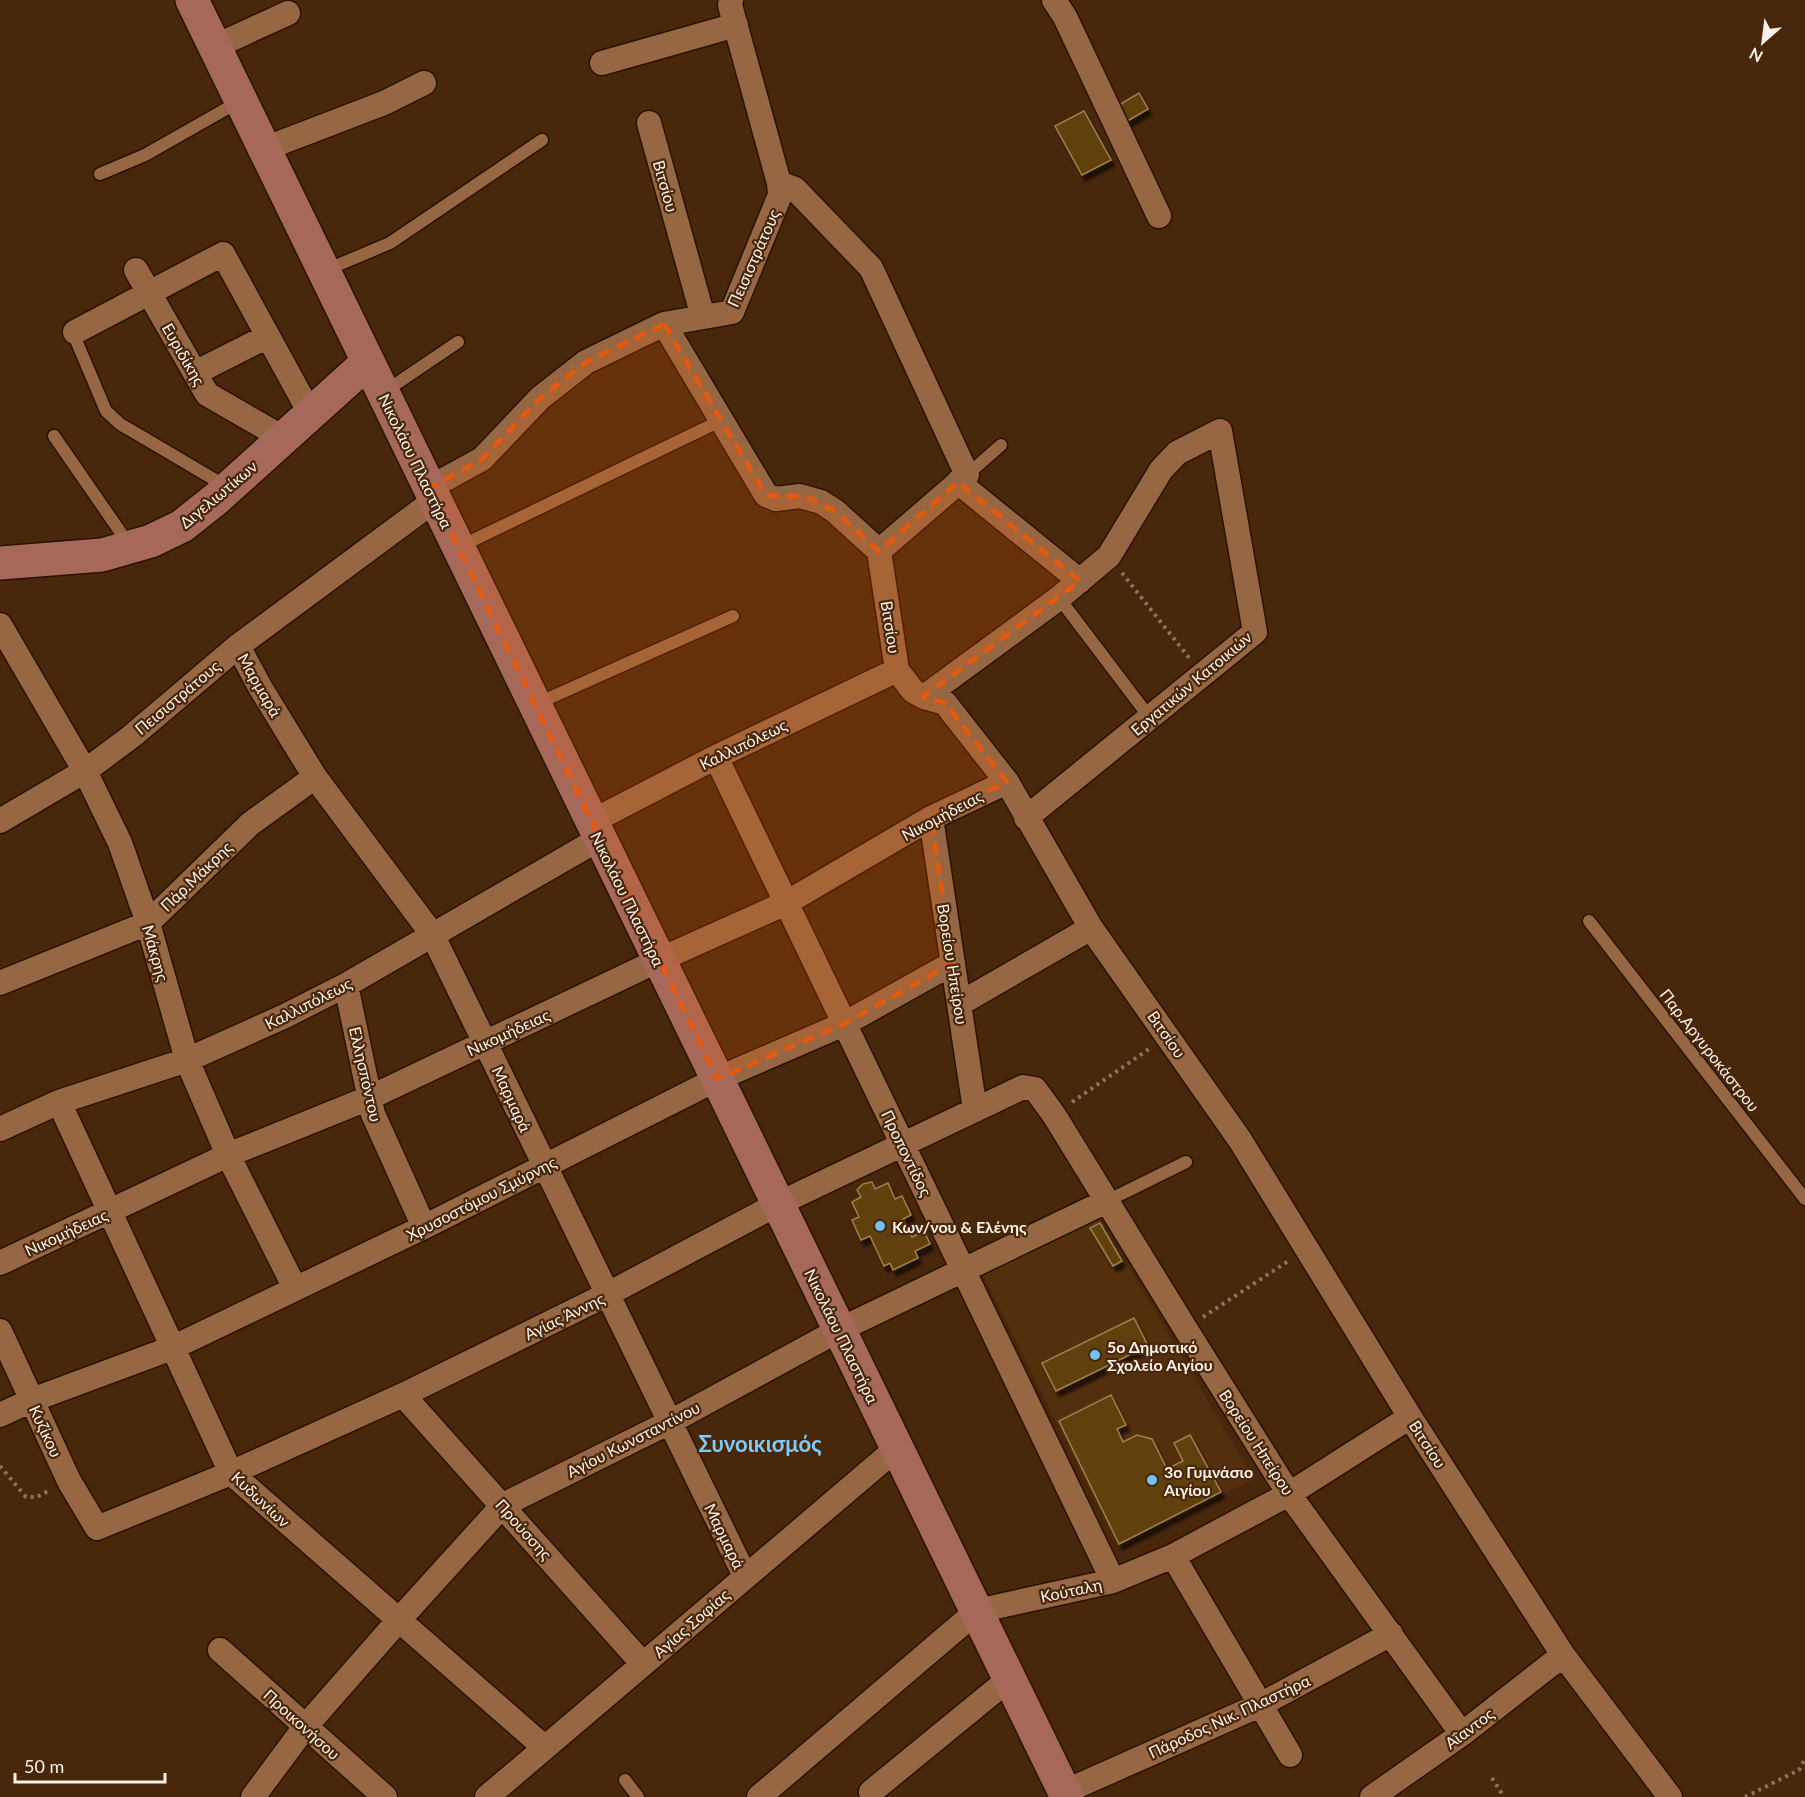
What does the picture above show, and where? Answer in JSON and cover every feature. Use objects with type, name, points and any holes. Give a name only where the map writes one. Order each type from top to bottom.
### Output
[{"type":"main road","name":"Νικολάου Πλαστήρα","points":[[192,0],[1065,1795]]},
{"type":"main road","name":"Διγελιωτίκων","points":[[3,557],[89,557],[151,541],[182,526],[201,512],[368,362]]},
{"type":"street","name":"Πεισιστράτους","points":[[0,821],[86,771],[132,736],[238,646],[432,494],[482,459],[540,398],[586,362],[664,324],[732,312],[780,195],[779,183],[730,5],[731,0]]},
{"type":"street","points":[[1054,0],[1065,17],[1159,216]]},
{"type":"street","points":[[214,46],[288,13]]},
{"type":"street","points":[[602,63],[736,25]]},
{"type":"street","points":[[264,149],[384,103],[424,83]]},
{"type":"street","name":"Βιτσίου","points":[[649,123],[703,317]]},
{"type":"street","points":[[779,183],[795,189],[871,268],[962,478],[1080,581]]},
{"type":"street","points":[[75,332],[223,254],[310,413]]},
{"type":"street","name":"Ευριδίκης","points":[[136,270],[207,394],[283,438]]},
{"type":"street","points":[[664,324],[766,495],[776,499],[800,496],[821,502],[835,511],[879,551],[962,478]]},
{"type":"street","points":[[195,373],[268,336]]},
{"type":"street","name":"Εργατικών Κατοικιών","points":[[1026,818],[1255,632],[1220,431],[1177,453],[1161,470],[1109,556]]},
{"type":"street","name":"Βιτσίου","points":[[879,551],[897,670],[913,691],[945,703],[1007,782],[1091,928],[1240,1140],[1410,1417],[1563,1655],[1670,1797]]},
{"type":"street","points":[[924,697],[1059,598],[1109,556]]},
{"type":"street","name":"Μάκρης","points":[[0,625],[86,771],[120,843],[148,923],[188,1060],[228,1155],[296,1288]]},
{"type":"street","name":"Μαρμαρά","points":[[238,646],[260,687],[315,777],[432,934],[745,1576]]},
{"type":"street","name":"Καλλιπόλεως","points":[[0,1129],[59,1102],[188,1060],[285,1016],[346,985],[716,757],[897,670]]},
{"type":"street","name":"Προποντίδος","points":[[716,757],[1113,1581]]},
{"type":"street","name":"Πάρ.Μάκρης","points":[[0,983],[148,923],[250,824],[315,777]]},
{"type":"street","name":"Νικομήδειας","points":[[0,1263],[228,1155],[369,1098],[658,960],[786,903],[931,818],[1007,782]]},
{"type":"street","name":"Βορείου Ηπείρου","points":[[931,818],[975,1110]]},
{"type":"street","points":[[959,1004],[1091,928]]},
{"type":"street","name":"Χρυσοστόμου Σμύρνης","points":[[0,1415],[32,1400],[172,1348],[424,1227],[717,1079],[844,1024],[953,963]]},
{"type":"street","name":"Ελλησπόντου","points":[[346,985],[369,1098],[378,1130],[424,1227]]},
{"type":"street","name":"Βορείου Ηπείρου","points":[[1023,1087],[1035,1089],[1054,1115],[1289,1494],[1462,1734]]},
{"type":"street","name":"Αγίας Άννης","points":[[97,1528],[231,1473],[403,1395],[608,1294],[778,1204],[1023,1087]]},
{"type":"street","name":"Κυδωνίων","points":[[59,1102],[231,1473],[544,1747]]},
{"type":"street","name":"Αγίου Κωνσταντίνου","points":[[253,1797],[305,1728],[503,1505],[670,1422],[839,1330],[1107,1201]]},
{"type":"street","name":"Κυζίκου","points":[[0,1331],[69,1481],[97,1528]]},
{"type":"street","name":"Προύσσης","points":[[403,1395],[643,1664]]},
{"type":"street","name":"Κούταλη","points":[[759,1797],[977,1611],[1113,1581],[1173,1556],[1289,1494],[1410,1417]]},
{"type":"street","name":"Αγίας Σοφίας","points":[[487,1797],[896,1449]]},
{"type":"street","points":[[1173,1556],[1290,1755]]},
{"type":"street","name":"Πάροδος Νικ. Πλαστήρα","points":[[1065,1795],[1260,1705],[1391,1634]]},
{"type":"street","name":"Προικονήσου","points":[[220,1650],[384,1797]]},
{"type":"street","name":"Αΐαντος","points":[[1372,1797],[1462,1734],[1563,1655]]},
{"type":"street","points":[[872,1792],[1009,1679]]},
{"type":"lane","points":[[100,174],[144,155],[241,101]]},
{"type":"lane","points":[[324,270],[390,243],[542,140]]},
{"type":"lane","points":[[75,332],[73,333],[106,411],[120,424],[228,488]]},
{"type":"lane","points":[[383,392],[458,342]]},
{"type":"lane","points":[[459,548],[720,421]]},
{"type":"lane","points":[[54,436],[131,547]]},
{"type":"lane","points":[[962,478],[1001,445]]},
{"type":"lane","points":[[1059,598],[1150,718]]},
{"type":"lane","points":[[535,705],[733,616]]},
{"type":"lane","name":"Παρ.Αργυροκάστρου","points":[[1589,921],[1805,1199]]},
{"type":"lane","points":[[1107,1201],[1186,1162]]},
{"type":"lane","points":[[625,1780],[638,1797]]},
{"type":"path","points":[[1109,556],[1203,675]]},
{"type":"path","points":[[1054,1115],[1168,1035]]},
{"type":"path","points":[[1185,1328],[1308,1249]]},
{"type":"path","points":[[0,1466],[26,1497],[37,1497],[69,1481]]},
{"type":"path","points":[[1745,1797],[1799,1770],[1805,1759]]},
{"type":"path","points":[[1492,1778],[1504,1797]]},
{"type":"highlighted area","points":[[664,324],[766,495],[807,497],[835,511],[879,551],[958,482],[1080,581],[923,697],[945,703],[1007,782],[931,818],[953,963],[844,1024],[717,1079],[429,488],[482,459],[540,398],[586,362]]},
{"type":"shaded area","points":[[1100,1219],[1254,1479],[1118,1548],[983,1274]]},
{"type":"building","points":[[1139,93],[1148,109],[1124,123],[1114,108]]},
{"type":"building","points":[[1084,111],[1111,160],[1082,175],[1055,126]]},
{"type":"building","name":"Κων/νου & Ελένης","points":[[872,1182],[875,1189],[888,1183],[895,1199],[902,1196],[911,1215],[903,1219],[912,1237],[924,1231],[930,1244],[915,1251],[918,1258],[893,1270],[890,1263],[884,1266],[870,1236],[861,1240],[852,1220],[859,1217],[852,1202],[861,1197],[857,1190],[863,1184]]},
{"type":"building","points":[[1100,1223],[1122,1261],[1113,1266],[1090,1228]]},
{"type":"building","name":"5ο Δημοτικό Σχολείο Αιγίου","points":[[1134,1318],[1148,1346],[1056,1391],[1042,1363]]},
{"type":"building","name":"3ο Γυμνάσιο Αιγίου","points":[[1111,1395],[1126,1425],[1117,1429],[1123,1442],[1137,1435],[1152,1439],[1167,1469],[1183,1461],[1174,1443],[1190,1435],[1221,1492],[1119,1544],[1059,1421]]},
{"type":"place","name":"Κων/νου & Ελένης","points":[[880,1226]]},
{"type":"place","name":"5ο Δημοτικό Σχολείο Αιγίου","points":[[1095,1355]]},
{"type":"place","name":"3ο Γυμνάσιο Αιγίου","points":[[1152,1480]]},
{"type":"district","name":"Συνοικισμός","points":[[760,1443]]}]
